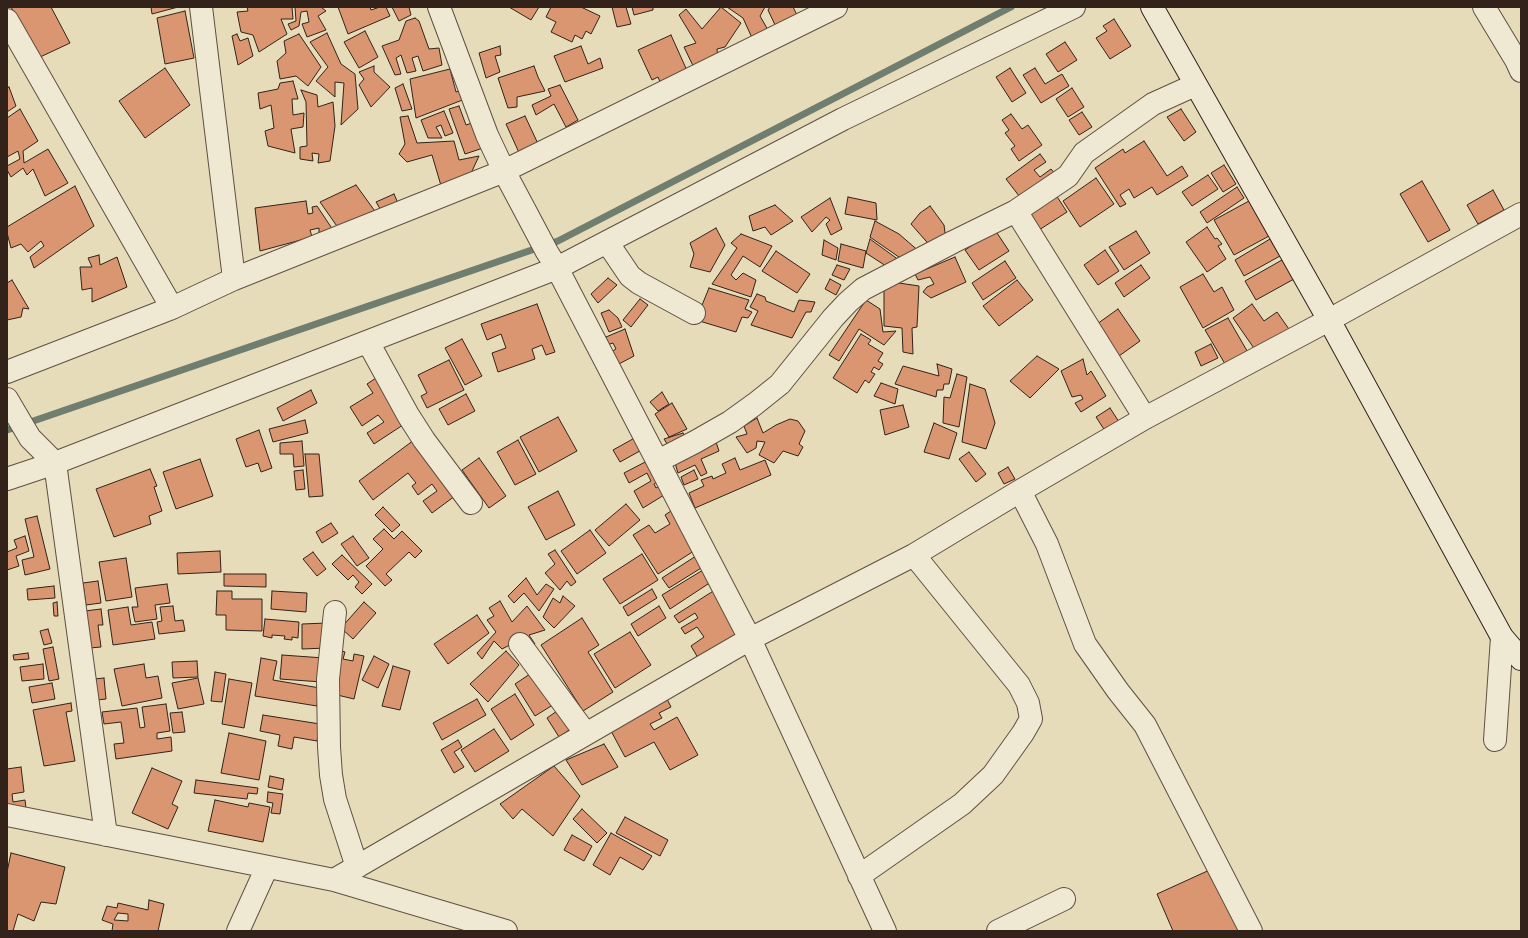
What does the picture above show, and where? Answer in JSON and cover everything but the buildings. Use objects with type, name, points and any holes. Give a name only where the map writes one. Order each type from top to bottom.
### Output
[{"type":"street","points":[[201,7],[234,279]]},
{"type":"street","points":[[439,7],[487,135],[504,171],[658,461],[750,639],[885,931]]},
{"type":"street","points":[[7,372],[172,308],[234,279],[504,171],[834,7]]},
{"type":"street","points":[[7,479],[55,463],[368,342],[552,260],[606,242],[843,118],[1074,7]]},
{"type":"street","points":[[1152,7],[1329,320],[1502,637],[1521,659]]},
{"type":"street","points":[[1484,7],[1521,71]]},
{"type":"street","points":[[7,20],[172,308]]},
{"type":"street","points":[[658,461],[730,422],[775,388],[789,373],[833,318],[863,289],[1016,211],[1068,176],[1084,153],[1153,104],[1195,85]]},
{"type":"street","points":[[1016,211],[1145,418]]},
{"type":"street","points":[[334,880],[750,639],[914,555],[1145,418],[1329,320],[1521,214]]},
{"type":"street","points":[[606,242],[630,276],[639,283],[694,313]]},
{"type":"street","points":[[368,342],[408,415],[424,440],[471,503]]},
{"type":"street","points":[[7,399],[30,438],[55,463],[106,835]]},
{"type":"street","points":[[1020,491],[1047,544],[1084,644],[1145,725],[1251,931]]},
{"type":"street","points":[[859,876],[962,804],[994,775],[1023,734],[1031,719],[1028,702],[1019,685],[914,555]]},
{"type":"street","points":[[335,612],[328,679],[330,776],[335,799],[357,867]]},
{"type":"street","points":[[1495,740],[1502,637]]},
{"type":"street","points":[[520,644],[586,734]]},
{"type":"street","points":[[7,814],[334,880],[506,931]]},
{"type":"street","points":[[238,931],[267,867]]},
{"type":"street","points":[[998,931],[1064,899]]},
{"type":"waterway","points":[[7,430],[558,241],[1011,7]]}]
